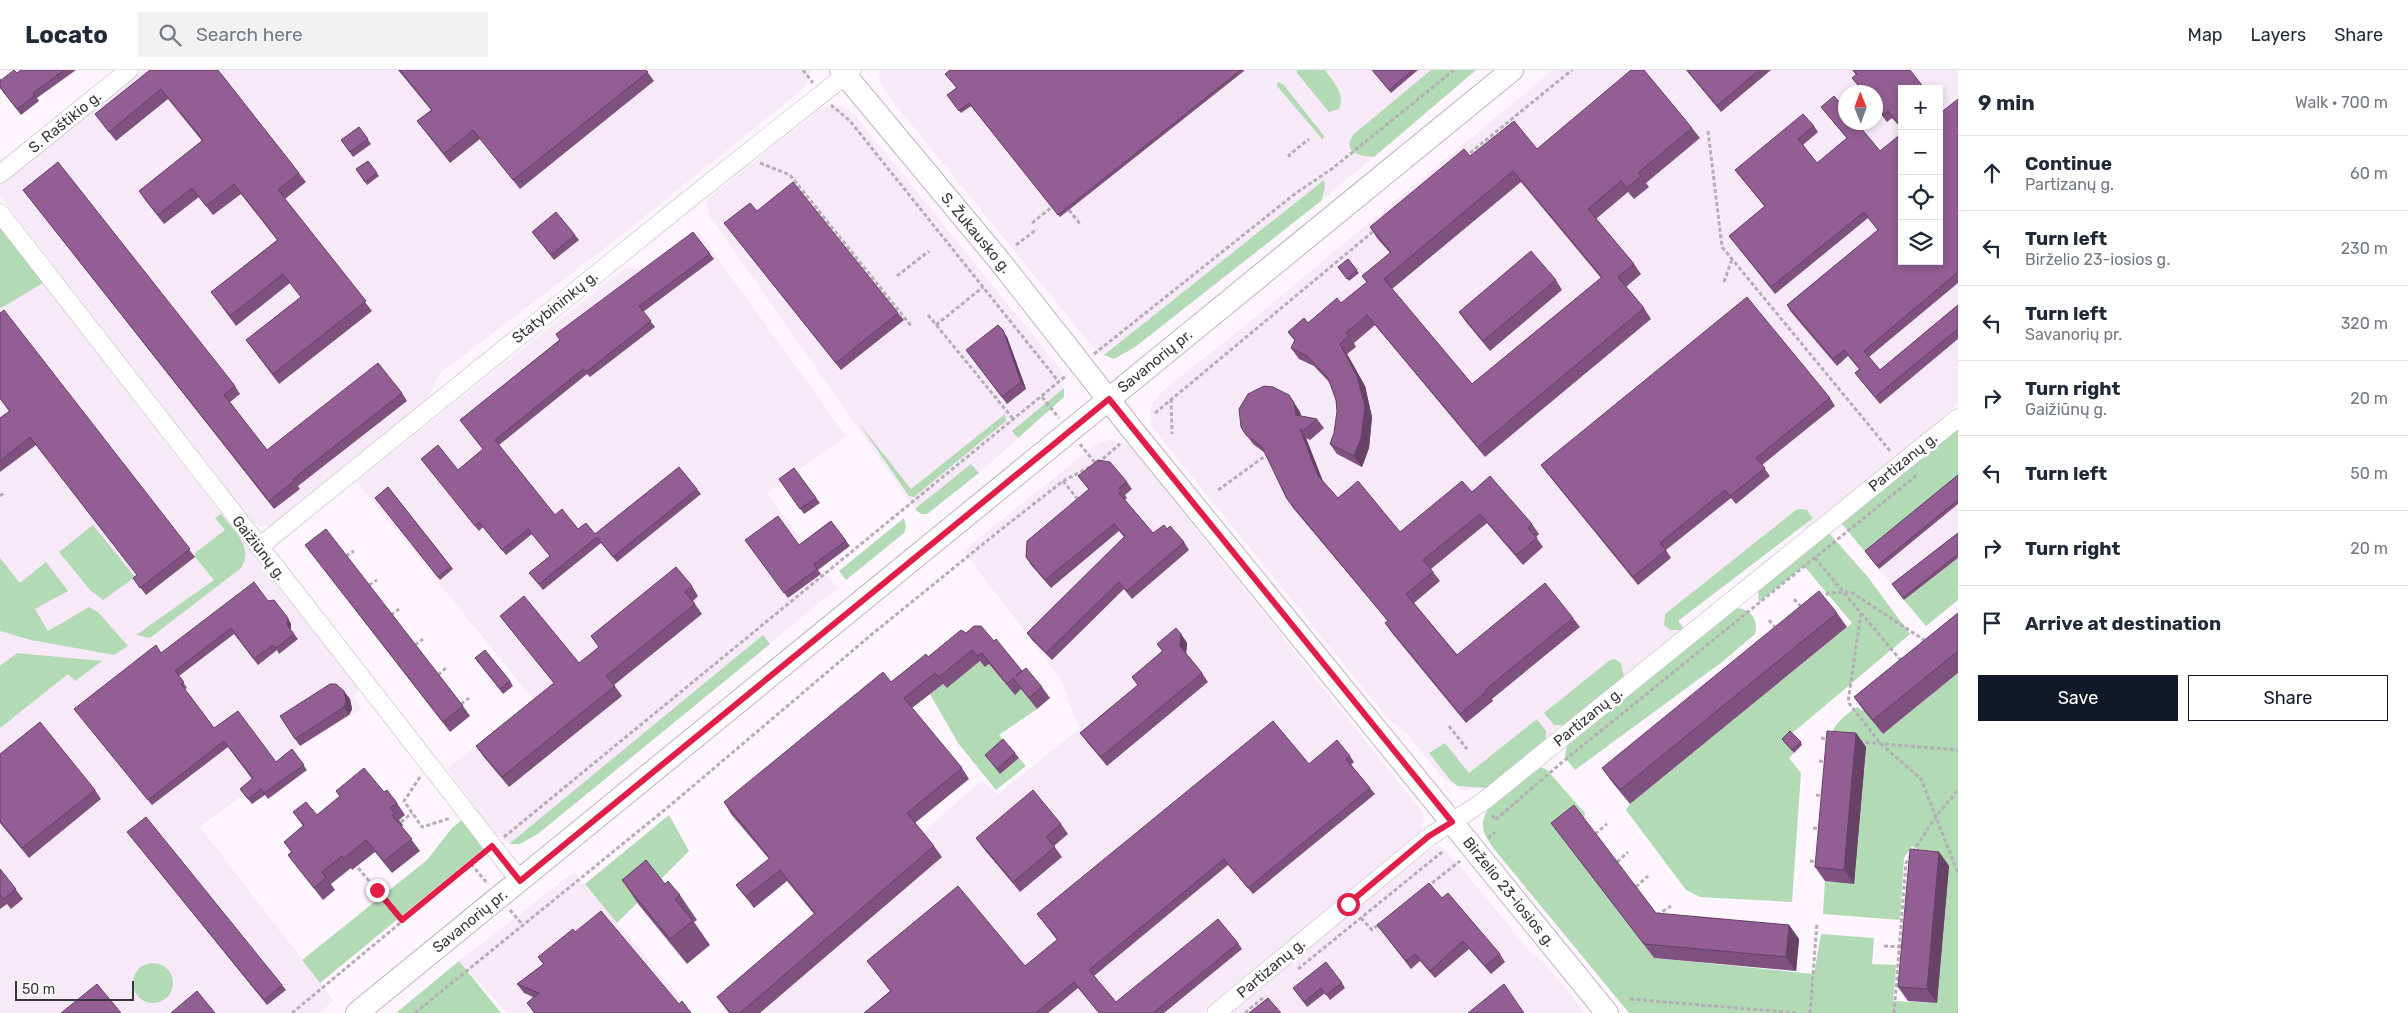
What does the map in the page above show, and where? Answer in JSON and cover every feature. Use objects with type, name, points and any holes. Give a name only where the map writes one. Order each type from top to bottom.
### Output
[{"type":"main road","name":"Savanorių pr.","points":[[357,1013],[1512,70]]},
{"type":"main road","name":"S. Žukausko g.","points":[[846,72],[1109,399]]},
{"type":"main road","name":"Birželio 23-iosios g.","points":[[1109,399],[1607,1013]]},
{"type":"street","name":"S. Raštikio g.","points":[[0,174],[129,70]]},
{"type":"street","name":"Statybininkų g.","points":[[258,547],[822,94],[846,72]]},
{"type":"street","name":"Gaižiūnų g.","points":[[0,213],[258,547],[520,881]]},
{"type":"street","name":"Partizanų g.","points":[[1216,1013],[1429,836],[1484,802],[1958,418]]},
{"type":"path","points":[[292,1013],[402,920],[1059,382],[850,121],[836,110],[803,70]]},
{"type":"path","points":[[1100,348],[1296,193],[1333,168],[1454,70]]},
{"type":"path","points":[[1461,160],[1572,70]]},
{"type":"path","points":[[1708,131],[1722,246],[1892,453]]},
{"type":"path","points":[[1290,157],[1289,155],[1309,139]]},
{"type":"path","points":[[743,157],[790,176],[912,327]]},
{"type":"path","points":[[1032,223],[1052,207]]},
{"type":"path","points":[[1069,210],[1081,225]]},
{"type":"path","points":[[1155,414],[1379,226]]},
{"type":"path","points":[[1016,245],[1037,229]]},
{"type":"path","points":[[897,276],[929,251]]},
{"type":"path","points":[[1724,282],[1732,259]]},
{"type":"path","points":[[936,325],[983,287]]},
{"type":"path","points":[[928,315],[1014,420]]},
{"type":"path","points":[[1171,399],[1172,434]]},
{"type":"path","points":[[415,1013],[673,803],[871,635],[1063,481],[1096,464],[1134,432]]},
{"type":"path","points":[[1218,490],[1268,454]]},
{"type":"path","points":[[1494,820],[1920,472]]},
{"type":"path","points":[[1063,481],[1083,506]]},
{"type":"path","points":[[0,496],[5,492]]},
{"type":"path","points":[[346,556],[354,551]]},
{"type":"path","points":[[1815,558],[1906,666]]},
{"type":"path","points":[[369,585],[376,580]]},
{"type":"path","points":[[1820,600],[1828,593],[1851,592],[1924,640]]},
{"type":"path","points":[[1794,599],[1805,612]]},
{"type":"path","points":[[392,614],[399,608]]},
{"type":"path","points":[[1861,613],[1848,702],[1880,743],[1921,779],[1937,815],[1958,873]]},
{"type":"path","points":[[1769,620],[1780,634]]},
{"type":"path","points":[[415,645],[423,639]]},
{"type":"path","points":[[438,675],[446,668]]},
{"type":"path","points":[[461,704],[469,698]]},
{"type":"path","points":[[1449,726],[1467,749]]},
{"type":"path","points":[[1821,738],[1831,739]]},
{"type":"path","points":[[1850,741],[1958,750]]},
{"type":"path","points":[[1819,761],[1835,762]]},
{"type":"path","points":[[429,764],[404,801],[422,827],[466,813]]},
{"type":"path","points":[[1894,1013],[1906,863],[1937,815],[1958,790]]},
{"type":"path","points":[[1816,795],[1832,796]]},
{"type":"path","points":[[401,822],[412,813]]},
{"type":"path","points":[[1595,834],[1607,824]]},
{"type":"path","points":[[1813,828],[1829,829]]},
{"type":"path","points":[[1294,972],[1442,852]]},
{"type":"path","points":[[1616,862],[1628,852]]},
{"type":"path","points":[[352,860],[402,920]]},
{"type":"path","points":[[1810,861],[1827,863]]},
{"type":"path","points":[[1424,890],[1453,867]]},
{"type":"path","points":[[1636,888],[1648,876]]},
{"type":"path","points":[[1905,880],[1912,881]]},
{"type":"path","points":[[1656,915],[1671,906]]},
{"type":"path","points":[[1902,914],[1909,914]]},
{"type":"path","points":[[1361,918],[1372,930],[1386,918]]},
{"type":"path","points":[[1810,1013],[1817,923]]},
{"type":"path","points":[[1884,946],[1906,948]]},
{"type":"path","points":[[1897,980],[1903,981]]},
{"type":"path","points":[[1245,1013],[1272,990]]},
{"type":"path","points":[[1630,999],[1799,1013]]},
{"type":"shaded area","points":[[142,70],[811,70],[810,77],[803,89],[613,242],[440,373],[425,403],[294,509],[271,526],[260,526],[248,519],[0,196],[0,183]]},
{"type":"shaded area","points":[[880,70],[1476,70],[1321,201],[1135,347],[1114,359],[1096,351],[884,91],[879,77]]},
{"type":"shaded area","points":[[1553,70],[1958,70],[1958,404],[1806,532],[1800,526],[1678,621],[1683,627],[1681,630],[1486,788],[1463,790],[1443,778],[1407,733],[1388,719],[1152,427],[1150,412],[1153,402],[1165,389],[1247,324]]},
{"type":"shaded area","points":[[831,106],[842,107],[854,114],[1061,370],[1064,397],[979,473],[927,514],[921,514],[915,509],[708,214],[706,200],[820,109]]},
{"type":"shaded area","points":[[698,231],[846,436],[767,493],[837,588],[539,833],[520,844],[509,844],[493,832],[447,769],[533,699],[356,481],[625,268],[649,269]]},
{"type":"shaded area","points":[[43,283],[221,514],[270,573],[359,688],[354,698],[362,709],[295,750],[240,791],[243,795],[200,827],[334,1001],[319,1013],[0,1013],[0,307]]},
{"type":"shaded area","points":[[1110,440],[1129,445],[1421,810],[1424,818],[1420,833],[1202,1013],[719,1013],[981,781],[998,794],[1079,729],[1061,679],[963,551],[1095,445]]},
{"type":"shaded area","points":[[1958,479],[1958,558],[1904,600],[1867,554]]},
{"type":"shaded area","points":[[1441,847],[1457,862],[1529,951],[1545,963],[1585,1013],[1228,1013],[1425,850]]},
{"type":"shaded area","points":[[574,872],[693,1013],[507,1013],[459,961]]},
{"type":"green space","points":[[1297,70],[1325,70],[1340,93],[1341,104],[1339,109],[1329,112],[1297,73]]},
{"type":"green space","points":[[1431,70],[1476,70],[1374,157],[1363,156],[1354,152],[1350,145],[1354,134]]},
{"type":"green space","points":[[1278,82],[1283,84],[1324,136],[1323,140],[1277,86]]},
{"type":"green space","points":[[1324,180],[1325,188],[1321,201],[1135,347],[1114,359],[1104,355]]},
{"type":"green space","points":[[0,227],[43,283],[1,308],[0,307]]},
{"type":"green space","points":[[1064,388],[1064,397],[1018,438],[1012,431]]},
{"type":"green space","points":[[1005,414],[1006,421],[914,497],[909,496],[858,422],[911,489]]},
{"type":"green space","points":[[1958,428],[1958,479],[1867,554],[1841,523]]},
{"type":"green space","points":[[971,464],[979,473],[927,514],[921,514],[915,509]]},
{"type":"green space","points":[[1796,510],[1807,510],[1813,518],[1678,621],[1683,627],[1681,630],[1670,630],[1664,625],[1665,614]]},
{"type":"green space","points":[[221,514],[241,539],[244,546],[245,560],[241,568],[150,638],[136,635],[214,580],[195,557],[195,553],[225,530],[215,518]]},
{"type":"green space","points":[[904,518],[906,527],[904,533],[846,580],[839,571]]},
{"type":"green space","points":[[93,525],[135,577],[103,600],[90,590],[59,552]]},
{"type":"green space","points":[[1829,533],[1867,576],[1910,634],[1783,741],[1794,753],[1789,758],[1801,773],[1792,902],[1700,897],[1686,890],[1626,810],[1630,804],[1852,623],[1804,566],[1759,602],[1758,590]]},
{"type":"green space","points":[[0,558],[20,583],[46,562],[68,591],[35,609],[48,631],[89,607],[98,612],[128,646],[114,655],[31,640],[0,631]]},
{"type":"green space","points":[[1958,558],[1958,600],[1926,626],[1904,600]]},
{"type":"green space","points":[[1736,608],[1746,610],[1753,616],[1756,624],[1755,634],[1722,662],[1575,770],[1565,757],[1567,744]]},
{"type":"green space","points":[[763,635],[770,644],[539,833],[520,844],[509,844]]},
{"type":"green space","points":[[17,653],[102,661],[75,681],[68,674],[0,728],[0,666]]},
{"type":"green space","points":[[1615,659],[1621,663],[1624,677],[1563,725],[1554,725],[1544,713],[1610,660]]},
{"type":"green space","points":[[980,661],[989,664],[1014,694],[1021,689],[1037,709],[999,735],[1007,744],[1000,774],[1019,758],[1026,766],[996,790],[958,743],[930,694],[943,684],[947,688]]},
{"type":"green space","points":[[1958,673],[1958,1013],[1629,1013],[1494,849],[1483,829],[1484,819],[1489,807],[1539,767],[1546,769],[1585,813],[1584,819],[1562,837],[1654,958],[1814,974],[1821,934],[1874,938],[1872,964],[1896,965],[1893,1001],[1937,1003],[1949,866],[1912,846],[1904,858],[1900,920],[1823,914],[1825,881],[1854,883],[1866,748],[1827,744],[1832,731],[1838,723],[1857,707],[1864,711],[1883,734]]},
{"type":"green space","points":[[1537,719],[1546,731],[1546,739],[1486,788],[1458,786],[1451,781],[1429,753],[1445,743],[1469,773]]},
{"type":"green space","points":[[669,815],[689,851],[617,923],[585,884]]},
{"type":"green space","points":[[462,820],[483,849],[320,983],[302,960],[427,860],[452,828]]},
{"type":"green space","points":[[459,961],[501,1013],[396,1013]]},
{"type":"green space","points":[[153,963],[167,969],[173,983],[167,997],[153,1003],[139,997],[133,983],[139,969]]},
{"type":"building","points":[[14,70],[17,73],[21,70],[64,70],[33,93],[35,95],[17,109],[0,87],[0,81]]},
{"type":"building","points":[[150,70],[218,70],[299,173],[278,190],[366,301],[273,374],[246,340],[301,297],[283,274],[230,316],[211,292],[278,240],[234,184],[206,206],[192,188],[158,215],[139,191],[203,140],[161,89],[109,132],[95,114]]},
{"type":"building","points":[[400,70],[646,70],[648,72],[513,180],[473,130],[444,154],[417,121],[432,110]]},
{"type":"building","points":[[950,70],[1241,70],[1058,215],[969,103],[959,111],[947,95],[957,88],[945,74]]},
{"type":"building","points":[[1372,70],[1413,70],[1389,90]]},
{"type":"building","points":[[1631,70],[1644,70],[1692,128],[1638,173],[1641,176],[1627,188],[1621,181],[1588,209],[1634,264],[1618,277],[1644,308],[1478,447],[1367,315],[1346,333],[1349,336],[1340,344],[1357,376],[1365,406],[1361,438],[1354,456],[1330,444],[1334,433],[1337,411],[1336,400],[1328,378],[1307,356],[1291,348],[1295,340],[1288,332],[1304,318],[1308,323],[1337,298],[1341,303],[1367,282],[1362,276],[1391,252],[1370,227],[1464,149],[1470,156],[1514,121],[1537,149]],"holes":[[[1513,171],[1602,277],[1472,384],[1384,279]]]},
{"type":"building","points":[[1687,70],[1759,70],[1717,106]]},
{"type":"building","points":[[1853,70],[1910,70],[1922,85],[1898,85],[1898,123],[1888,111],[1883,115],[1883,85],[1858,85],[1852,78],[1857,74]]},
{"type":"building","points":[[1834,96],[1838,101],[1838,127],[1821,107]]},
{"type":"building","points":[[1958,99],[1958,272],[1864,351],[1880,370],[1958,305],[1958,329],[1875,397],[1855,373],[1860,369],[1844,350],[1833,359],[1787,305],[1878,230],[1864,212],[1771,287],[1729,236],[1765,206],[1735,170],[1803,114],[1814,126],[1798,139],[1817,163],[1847,138],[1840,130],[1863,130],[1880,151],[1898,136],[1898,265],[1943,265],[1943,111]]},
{"type":"building","points":[[359,127],[368,139],[350,152],[341,140]]},
{"type":"building","points":[[368,161],[377,173],[365,182],[356,169]]},
{"type":"building","points":[[58,162],[235,386],[224,395],[267,450],[378,363],[402,393],[293,479],[294,481],[269,501],[23,190]]},
{"type":"building","points":[[793,182],[898,313],[836,363],[724,223],[750,203],[757,211]]},
{"type":"building","points":[[556,212],[575,235],[551,255],[532,232]]},
{"type":"building","points":[[693,232],[710,254],[639,306],[651,321],[586,372],[583,369],[495,440],[555,515],[562,509],[578,529],[586,523],[595,534],[679,467],[697,489],[613,557],[597,537],[539,584],[529,573],[550,556],[528,529],[502,550],[479,522],[475,526],[421,459],[438,445],[458,470],[483,449],[460,420],[560,340],[556,334]]},
{"type":"building","points":[[1531,251],[1556,280],[1483,341],[1459,312]]},
{"type":"building","points":[[1348,259],[1357,270],[1347,279],[1338,267]]},
{"type":"building","points":[[1747,297],[1830,398],[1756,458],[1765,468],[1730,496],[1725,490],[1660,543],[1666,550],[1633,577],[1541,465]]},
{"type":"building","points":[[4,310],[190,549],[140,588],[133,578],[137,575],[30,437],[0,461],[0,418],[10,411],[0,398],[0,313]]},
{"type":"building","points":[[998,325],[1003,330],[1021,382],[1002,397],[966,350]]},
{"type":"building","points":[[1264,386],[1273,387],[1289,395],[1294,403],[1296,415],[1317,419],[1303,431],[1300,429],[1318,476],[1338,498],[1358,481],[1400,532],[1462,481],[1472,492],[1490,476],[1532,524],[1528,528],[1537,538],[1516,555],[1480,514],[1423,560],[1433,572],[1406,594],[1457,655],[1545,583],[1573,618],[1485,690],[1487,691],[1460,714],[1385,623],[1388,621],[1287,499],[1262,447],[1246,435],[1241,427],[1239,409],[1248,394]]},
{"type":"building","points":[[1098,460],[1110,462],[1127,482],[1119,488],[1122,491],[1119,493],[1153,533],[1164,525],[1167,529],[1170,526],[1184,542],[1127,591],[1119,582],[1046,653],[1027,633],[1125,536],[1114,524],[1045,580],[1026,557],[1027,541],[1089,489],[1078,476]]},
{"type":"building","points":[[794,468],[816,498],[800,509],[779,479]]},
{"type":"building","points":[[1958,475],[1958,500],[1877,566],[1865,551]]},
{"type":"building","points":[[388,487],[451,567],[438,577],[375,498]]},
{"type":"building","points":[[778,516],[799,545],[831,521],[846,541],[814,564],[817,569],[784,593],[745,540]]},
{"type":"building","points":[[326,529],[463,706],[443,722],[305,545]]},
{"type":"building","points":[[1958,533],[1958,554],[1903,598],[1892,584]]},
{"type":"building","points":[[676,567],[692,586],[685,592],[695,604],[606,676],[615,686],[502,777],[476,746],[554,683],[500,616],[524,596],[579,663],[599,647],[591,636]]},
{"type":"building","points":[[254,582],[268,601],[274,600],[288,618],[287,625],[294,634],[276,648],[273,645],[254,659],[231,628],[175,671],[184,682],[181,684],[214,728],[238,711],[276,762],[292,749],[304,765],[264,793],[261,789],[248,799],[240,789],[253,778],[224,741],[148,800],[74,709],[156,645],[161,653]]},
{"type":"building","points":[[1819,591],[1837,613],[1620,790],[1602,768]]},
{"type":"building","points":[[1958,613],[1958,651],[1873,720],[1854,697]]},
{"type":"building","points":[[974,626],[981,626],[994,641],[996,639],[1022,671],[1016,676],[1026,668],[1042,687],[1029,698],[1013,678],[1007,684],[982,653],[977,656],[972,650],[939,677],[935,673],[904,698],[962,768],[907,813],[934,846],[740,1013],[731,1013],[717,997],[815,913],[780,870],[746,897],[736,885],[770,858],[724,802],[883,672],[891,682],[926,654],[928,657],[961,630],[966,633]]},
{"type":"building","points":[[1176,628],[1181,634],[1180,646],[1202,673],[1101,757],[1080,733],[1138,685],[1132,677],[1163,651],[1157,644]]},
{"type":"building","points":[[485,650],[510,681],[500,689],[475,658]]},
{"type":"building","points":[[330,684],[336,684],[344,691],[346,702],[344,707],[295,739],[280,716]]},
{"type":"building","points":[[1273,721],[1309,764],[1337,740],[1350,756],[1346,759],[1370,788],[1248,888],[1224,859],[1089,970],[1116,1002],[1218,919],[1238,943],[1153,1013],[1099,1013],[1074,982],[1036,1013],[864,1013],[891,991],[867,961],[958,886],[1025,966],[1058,939],[1037,914]]},
{"type":"building","points":[[40,722],[95,790],[22,848],[0,821],[0,754]]},
{"type":"building","points":[[1790,731],[1801,742],[1792,750],[1782,739]]},
{"type":"building","points":[[1827,731],[1856,733],[1844,870],[1815,867]]},
{"type":"building","points":[[1003,739],[1015,753],[997,769],[985,755]]},
{"type":"building","points":[[364,768],[384,792],[387,790],[397,803],[390,808],[395,813],[392,815],[412,839],[384,861],[366,840],[344,858],[342,856],[322,872],[326,878],[314,888],[288,855],[292,852],[284,842],[304,825],[293,812],[306,802],[317,815],[340,796],[336,791]]},
{"type":"building","points":[[1033,790],[1061,824],[1046,837],[1055,847],[1013,882],[976,838]]},
{"type":"building","points":[[1574,805],[1656,913],[1789,925],[1786,957],[1644,944],[1551,823]]},
{"type":"building","points":[[146,817],[282,985],[264,1000],[127,832]]},
{"type":"building","points":[[1910,849],[1939,852],[1927,989],[1898,987]]},
{"type":"building","points":[[646,860],[665,884],[668,881],[680,895],[675,899],[693,921],[670,939],[622,880]]},
{"type":"building","points":[[0,869],[16,889],[4,899],[0,894]]},
{"type":"building","points":[[1429,883],[1442,898],[1448,893],[1500,954],[1485,966],[1463,941],[1430,971],[1415,954],[1406,961],[1377,925]]},
{"type":"building","points":[[601,911],[679,1004],[682,1001],[691,1013],[535,1013],[527,1003],[539,993],[517,984],[544,964],[538,957],[573,929],[575,932]]},
{"type":"building","points":[[1326,962],[1342,983],[1326,995],[1321,988],[1304,1002],[1293,988]]},
{"type":"building","points":[[97,984],[121,1013],[61,1013]]},
{"type":"building","points":[[1504,984],[1524,1013],[1468,1013]]},
{"type":"building","points":[[197,991],[215,1013],[171,1013]]},
{"type":"building","points":[[1268,998],[1281,1013],[1249,1013]]},
{"type":"route","points":[[377,890],[402,920],[492,846],[520,881],[1109,399],[1452,822],[1429,836],[1348,904]]}]
